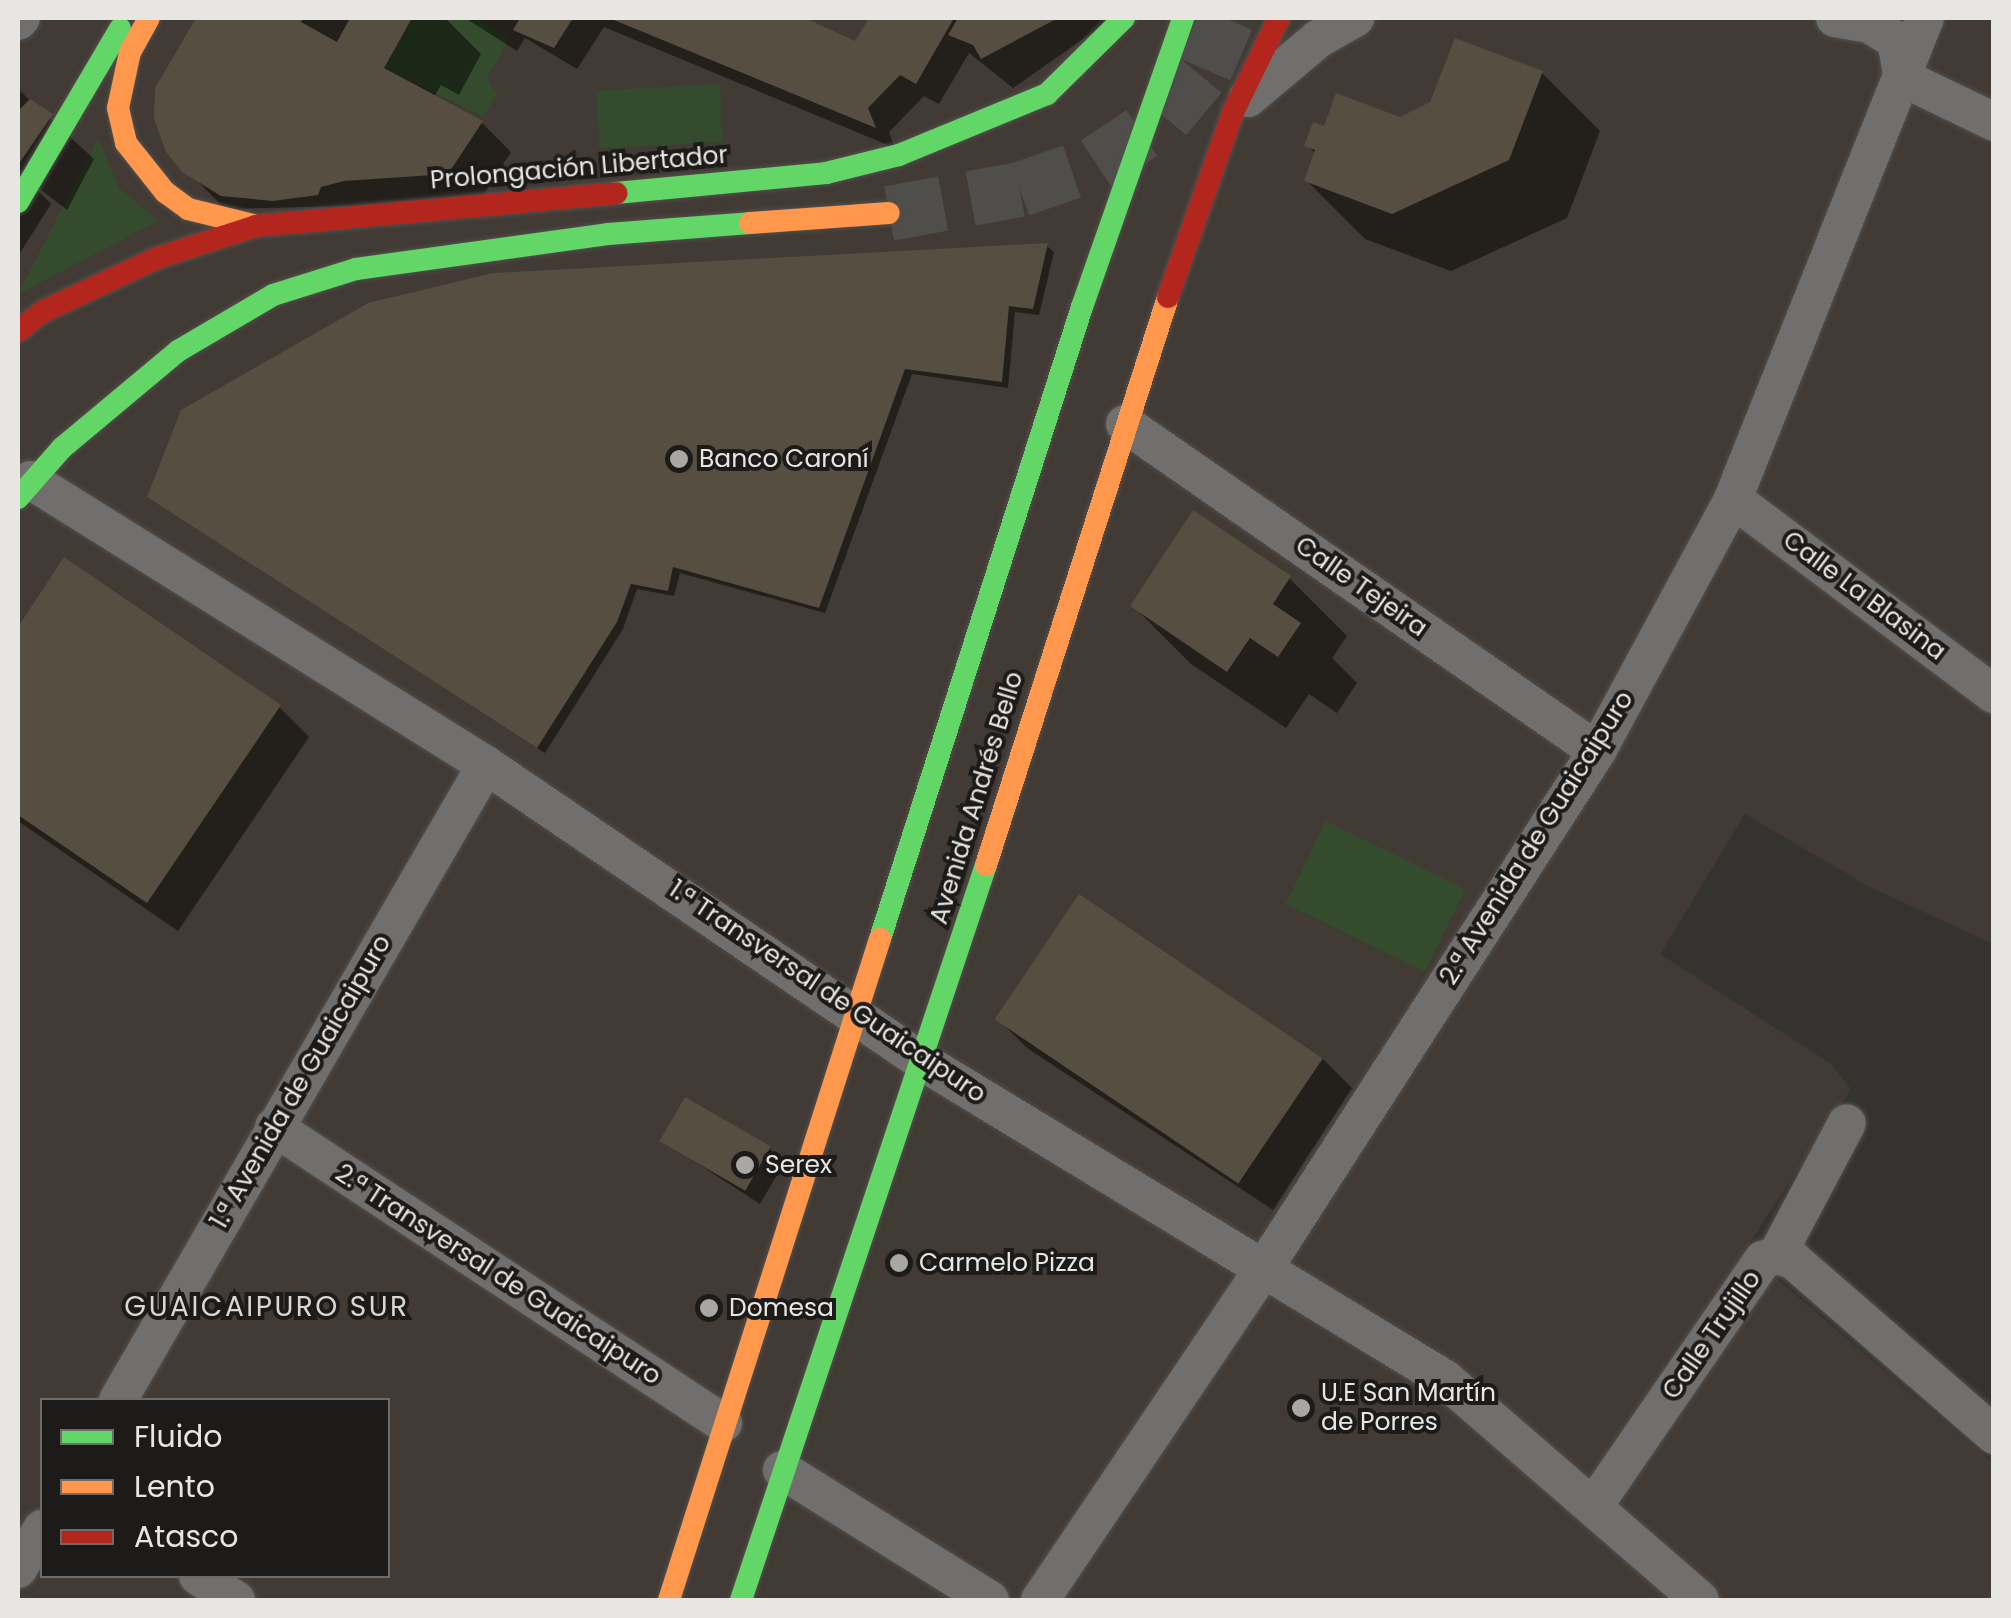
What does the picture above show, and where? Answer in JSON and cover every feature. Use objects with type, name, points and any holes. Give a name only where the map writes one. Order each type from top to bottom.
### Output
[{"type":"street","points":[[18,202],[126,18]]},
{"type":"street","points":[[150,18],[130,52],[118,108],[126,143],[164,192],[188,210],[256,226]]},
{"type":"street","name":"Prolongación Libertador","points":[[18,331],[44,310],[157,258],[256,226],[844,168],[899,155],[1046,94],[1124,18]]},
{"type":"street","name":"Avenida Andrés Bello","points":[[668,1600],[1082,306],[1183,18]]},
{"type":"street","name":"Avenida Andrés Bello","points":[[741,1600],[923,1062],[1124,424],[1234,110],[1280,18]]},
{"type":"street","points":[[1234,110],[1318,39],[1355,18]]},
{"type":"street","points":[[1835,18],[1869,24],[1896,40],[1903,78],[1994,122]]},
{"type":"street","name":"2.ª Avenida de Guaicaipuro","points":[[1040,1600],[1266,1265],[1597,751],[1732,499],[1926,18]]},
{"type":"street","points":[[24,489],[178,351],[272,294],[356,269],[608,234],[889,213]]},
{"type":"street","name":"Calle Tejeira","points":[[1124,424],[1597,751]]},
{"type":"street","name":"1.ª Transversal de Guaicaipuro","points":[[24,489],[486,764],[858,1014],[923,1062],[1266,1265],[1445,1380],[1700,1600]]},
{"type":"street","name":"Calle La Blasina","points":[[1732,499],[1994,694]]},
{"type":"street","name":"1.ª Avenida de Guaicaipuro","points":[[119,1398],[486,764]]},
{"type":"street","points":[[1778,1255],[1847,1123]]},
{"type":"street","name":"2.ª Transversal de Guaicaipuro","points":[[274,1127],[723,1423]]},
{"type":"street","name":"Calle Trujillo","points":[[1593,1507],[1764,1260],[1778,1255],[1793,1260],[1994,1434]]},
{"type":"street","points":[[782,1470],[990,1600]]},
{"type":"street","points":[[18,1569],[40,1532]]},
{"type":"street","points":[[201,1578],[236,1600]]},
{"type":"shaded area","points":[[18,18],[1993,18],[1993,944],[1866,885],[1745,814],[1660,954],[1830,1063],[1851,1089],[1744,1251],[1993,1463],[1993,1600],[18,1600]]},
{"type":"green space","points":[[412,18],[477,18],[510,37],[487,78],[497,94],[483,117],[384,67]]},
{"type":"green space","points":[[720,84],[723,142],[599,148],[596,90]]},
{"type":"green space","points":[[98,138],[119,188],[158,221],[18,294]]},
{"type":"green space","points":[[1326,821],[1465,889],[1425,972],[1286,904]]},
{"type":"building","points":[[196,18],[303,18],[301,22],[337,42],[350,18],[412,18],[384,68],[483,121],[448,174],[344,181],[321,187],[318,195],[273,201],[221,196],[182,172],[166,152],[154,119],[155,88]]},
{"type":"building","points":[[520,18],[573,18],[554,48],[513,30]]},
{"type":"building","points":[[609,18],[805,18],[855,41],[869,18],[954,18],[916,84],[900,75],[868,108],[876,128]]},
{"type":"building","points":[[958,18],[1058,18],[981,59],[973,45],[948,35]]},
{"type":"building","points":[[1455,38],[1543,71],[1509,160],[1392,214],[1304,181],[1315,150],[1304,146],[1313,122],[1324,126],[1336,93],[1400,117],[1430,102]]},
{"type":"building","points":[[30,99],[53,114],[18,165],[18,111]]},
{"type":"building","points":[[1048,243],[1033,309],[1009,306],[1002,382],[905,369],[819,608],[673,567],[668,591],[631,584],[617,622],[537,748],[147,497],[181,410],[368,303],[493,273]]},
{"type":"building","points":[[1193,510],[1291,576],[1273,604],[1301,623],[1278,657],[1250,638],[1227,672],[1130,606]]},
{"type":"building","points":[[64,557],[281,705],[147,903],[18,815],[18,627]]},
{"type":"building","points":[[1079,894],[1323,1058],[1238,1184],[995,1019]]},
{"type":"building","points":[[685,1097],[771,1146],[745,1191],[660,1141]]},
{"type":"tunnel","points":[[889,213],[1020,189],[1096,163],[1165,117],[1205,69],[1227,18]]},
{"type":"traffic: fast","points":[[616,193],[826,173],[899,155],[1047,94],[1124,18]]},
{"type":"traffic: fast","points":[[880,939],[1082,307],[1183,18]]},
{"type":"traffic: fast","points":[[18,202],[120,29]]},
{"type":"traffic: fast","points":[[18,498],[62,448],[178,351],[273,295],[356,269],[608,234],[750,223]]},
{"type":"traffic: fast","points":[[741,1600],[986,865]]},
{"type":"traffic: slow","points":[[149,18],[130,52],[118,108],[126,143],[165,192],[188,209],[253,225]]},
{"type":"traffic: slow","points":[[750,223],[889,213]]},
{"type":"traffic: slow","points":[[986,865],[1168,297]]},
{"type":"traffic: slow","points":[[669,1600],[880,939]]},
{"type":"traffic: jam","points":[[1168,297],[1234,110],[1279,18]]},
{"type":"traffic: jam","points":[[18,331],[44,311],[157,258],[256,226],[616,193]]},
{"type":"place","name":"Banco Caroní","points":[[679,459]]},
{"type":"place","name":"Serex","points":[[745,1165]]},
{"type":"place","name":"Carmelo Pizza","points":[[899,1263]]},
{"type":"place","name":"Domesa","points":[[709,1308]]},
{"type":"place","name":"U.E San Martín de Porres","points":[[1301,1408]]},
{"type":"district","name":"GUAICAIPURO SUR","points":[[267,1307]]}]
